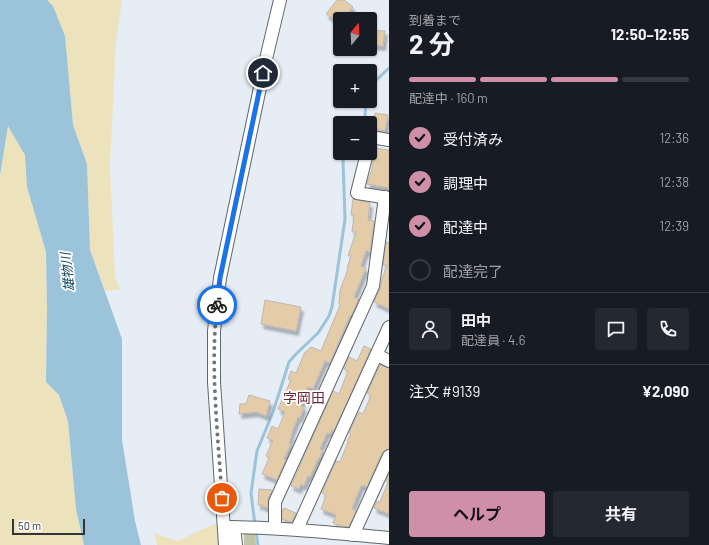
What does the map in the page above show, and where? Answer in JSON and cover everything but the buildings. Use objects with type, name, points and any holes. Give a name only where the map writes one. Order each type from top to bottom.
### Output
[{"type":"street","points":[[236,545],[229,527],[214,382],[214,331],[220,278],[266,59],[280,0]]},
{"type":"street","points":[[377,138],[389,140]]},
{"type":"street","points":[[275,528],[275,502],[373,286],[387,198],[357,193],[365,160]]},
{"type":"street","points":[[297,529],[389,327]]},
{"type":"street","points":[[377,355],[389,361]]},
{"type":"street","points":[[353,535],[389,456]]},
{"type":"street","points":[[229,527],[297,529],[389,538]]},
{"type":"street","points":[[226,545],[229,527]]},
{"type":"green space","points":[[255,533],[256,545],[244,545],[244,534]]},
{"type":"sand","points":[[47,0],[122,0],[116,42],[110,165],[115,277],[120,289],[105,291],[90,250],[87,164],[73,125],[69,84]]},
{"type":"sand","points":[[8,125],[25,155],[27,187],[46,252],[46,382],[59,395],[68,421],[76,509],[84,545],[0,545],[0,175]]},
{"type":"sand","points":[[219,522],[222,545],[157,545],[154,533],[177,541]]},
{"type":"water","name":"雄物川","points":[[0,0],[47,0],[53,6],[65,36],[73,125],[87,164],[90,250],[122,339],[122,440],[135,521],[141,545],[84,545],[76,509],[68,421],[59,395],[46,382],[46,252],[27,187],[25,155],[8,126],[0,175]]},
{"type":"waterway","points":[[377,79],[389,68]]},
{"type":"waterway","points":[[365,116],[366,108]]},
{"type":"waterway","points":[[255,525],[251,493],[257,451],[273,412],[289,362],[318,333],[329,316],[332,307],[345,219],[343,160]]},
{"type":"waterway","points":[[256,531],[258,545]]},
{"type":"way so far","points":[[217,305],[214,331],[214,382],[222,498]]},
{"type":"district","name":"字岡田","points":[[304,397]]},
{"type":"route","points":[[217,305],[220,278],[263,73]]}]
